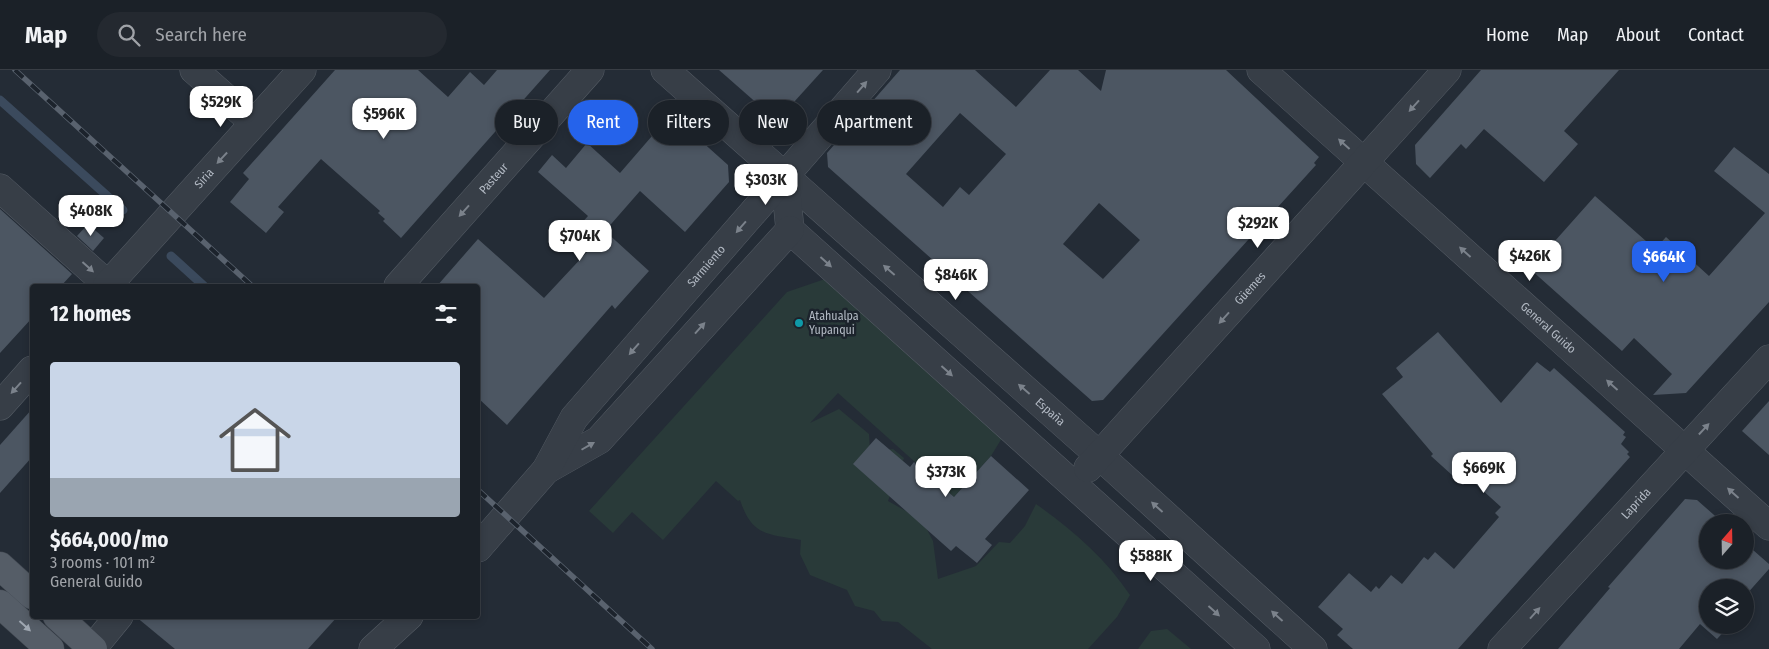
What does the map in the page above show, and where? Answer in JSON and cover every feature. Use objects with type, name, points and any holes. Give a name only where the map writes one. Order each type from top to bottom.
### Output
[{"type":"main road","points":[[0,566],[30,593]]},
{"type":"main road","points":[[0,604],[50,649]]},
{"type":"main road","points":[[60,619],[93,649]]},
{"type":"street","points":[[194,70],[254,124]]},
{"type":"street","name":"Siria","points":[[110,284],[302,70]]},
{"type":"street","name":"Pasteur","points":[[400,284],[590,70]]},
{"type":"street","name":"España","points":[[665,70],[1100,456],[1313,649]]},
{"type":"street","name":"Sarmiento","points":[[480,546],[546,470],[574,418],[785,178],[877,70]]},
{"type":"street","name":"General Guido","points":[[1261,70],[1769,526]]},
{"type":"street","name":"Güemes","points":[[1074,484],[1447,70]]},
{"type":"street","points":[[785,178],[790,230],[1256,649]]},
{"type":"street","points":[[0,188],[106,284]]},
{"type":"street","name":"Sarmiento","points":[[546,470],[599,440],[790,230]]},
{"type":"street","name":"Laprida","points":[[1502,649],[1769,360]]},
{"type":"street","points":[[0,406],[30,372]]},
{"type":"street","points":[[93,649],[117,619]]},
{"type":"street","points":[[373,649],[406,619]]},
{"type":"street","points":[[402,649],[422,619]]},
{"type":"shaded area","points":[[825,279],[1002,438],[991,456],[954,497],[838,393],[810,423],[839,409],[869,434],[870,452],[893,449],[904,458],[888,501],[922,520],[933,541],[938,579],[976,566],[999,542],[1010,543],[1025,526],[1036,504],[1063,524],[1088,545],[1130,595],[1117,617],[1088,649],[932,649],[898,622],[882,621],[874,611],[855,606],[847,590],[810,575],[800,554],[801,540],[770,534],[756,527],[750,521],[740,500],[738,501],[716,481],[663,540],[632,512],[613,533],[589,511],[787,292]]},
{"type":"shaded area","points":[[1167,629],[1191,649],[1138,649],[1151,631]]},
{"type":"building","points":[[335,70],[418,70],[448,97],[470,72],[484,85],[497,70],[550,70],[523,100],[495,100],[495,132],[401,238],[383,221],[385,219],[378,213],[380,211],[321,159],[278,207],[284,212],[266,233],[230,202],[249,179],[243,173]]},
{"type":"building","points":[[719,70],[823,70],[796,100],[753,100]]},
{"type":"building","points":[[900,70],[975,70],[1016,107],[1050,70],[1078,70],[1101,91],[1106,70],[1226,70],[1319,157],[1314,163],[1316,165],[1103,400],[1092,401],[828,167],[827,153],[834,145],[931,145],[931,100],[874,100]],"holes":[[[960,113],[1006,154],[969,195],[960,187],[943,207],[906,174]],[[1099,203],[1140,240],[1103,279],[1063,244]]]},
{"type":"building","points":[[1481,70],[1619,70],[1564,131],[1578,144],[1544,182],[1484,129],[1466,149],[1461,144],[1430,178],[1416,164],[1415,145]]},
{"type":"building","points":[[648,141],[648,145],[706,145],[728,165],[729,182],[685,232],[640,191],[605,231],[649,271],[615,309],[612,305],[507,425],[480,400],[480,284],[439,284],[478,239],[544,298],[587,252],[570,236],[588,216],[538,172],[552,155],[566,168],[585,145],[589,145],[620,173]]},
{"type":"building","points":[[1734,147],[1769,174],[1769,302],[1686,393],[1653,395],[1672,374],[1634,338],[1622,351],[1530,269],[1595,196],[1655,249],[1666,237],[1709,276],[1765,213],[1714,171]]},
{"type":"building","points":[[0,209],[72,274],[63,284],[30,284],[30,320],[0,353]]},
{"type":"building","points":[[88,224],[104,238],[93,251],[77,236]]},
{"type":"building","points":[[1438,332],[1501,403],[1537,362],[1550,372],[1554,368],[1625,432],[1623,435],[1626,437],[1621,444],[1629,452],[1627,454],[1630,457],[1458,649],[1353,649],[1337,635],[1343,629],[1318,607],[1349,573],[1371,592],[1376,586],[1379,589],[1391,575],[1402,584],[1424,557],[1428,560],[1435,552],[1454,569],[1499,517],[1495,513],[1501,507],[1469,478],[1463,485],[1431,456],[1433,454],[1382,394],[1403,377],[1396,368]]},
{"type":"building","points":[[1769,401],[1769,455],[1742,431]]},
{"type":"building","points":[[30,411],[30,459],[0,493],[0,445]]},
{"type":"building","points":[[876,438],[910,467],[914,462],[954,497],[991,456],[1029,490],[985,539],[992,545],[977,563],[956,546],[951,551],[853,464]]},
{"type":"building","points":[[1685,499],[1697,500],[1713,514],[1699,514],[1699,569],[1754,569],[1754,551],[1769,564],[1769,569],[1754,586],[1754,579],[1699,579],[1699,625],[1679,649],[1558,649],[1610,588],[1608,587]]},
{"type":"building","points":[[139,619],[335,619],[308,649],[175,649]]},
{"type":"building","points":[[1711,634],[1722,634],[1717,639]]},
{"type":"waterway","points":[[0,100],[123,210]]},
{"type":"waterway","points":[[171,256],[202,284]]},
{"type":"railway","points":[[15,70],[250,284]]},
{"type":"railway","points":[[480,492],[652,649]]},
{"type":"place","name":"Atahualpa Yupanqui","points":[[799,323]]}]
